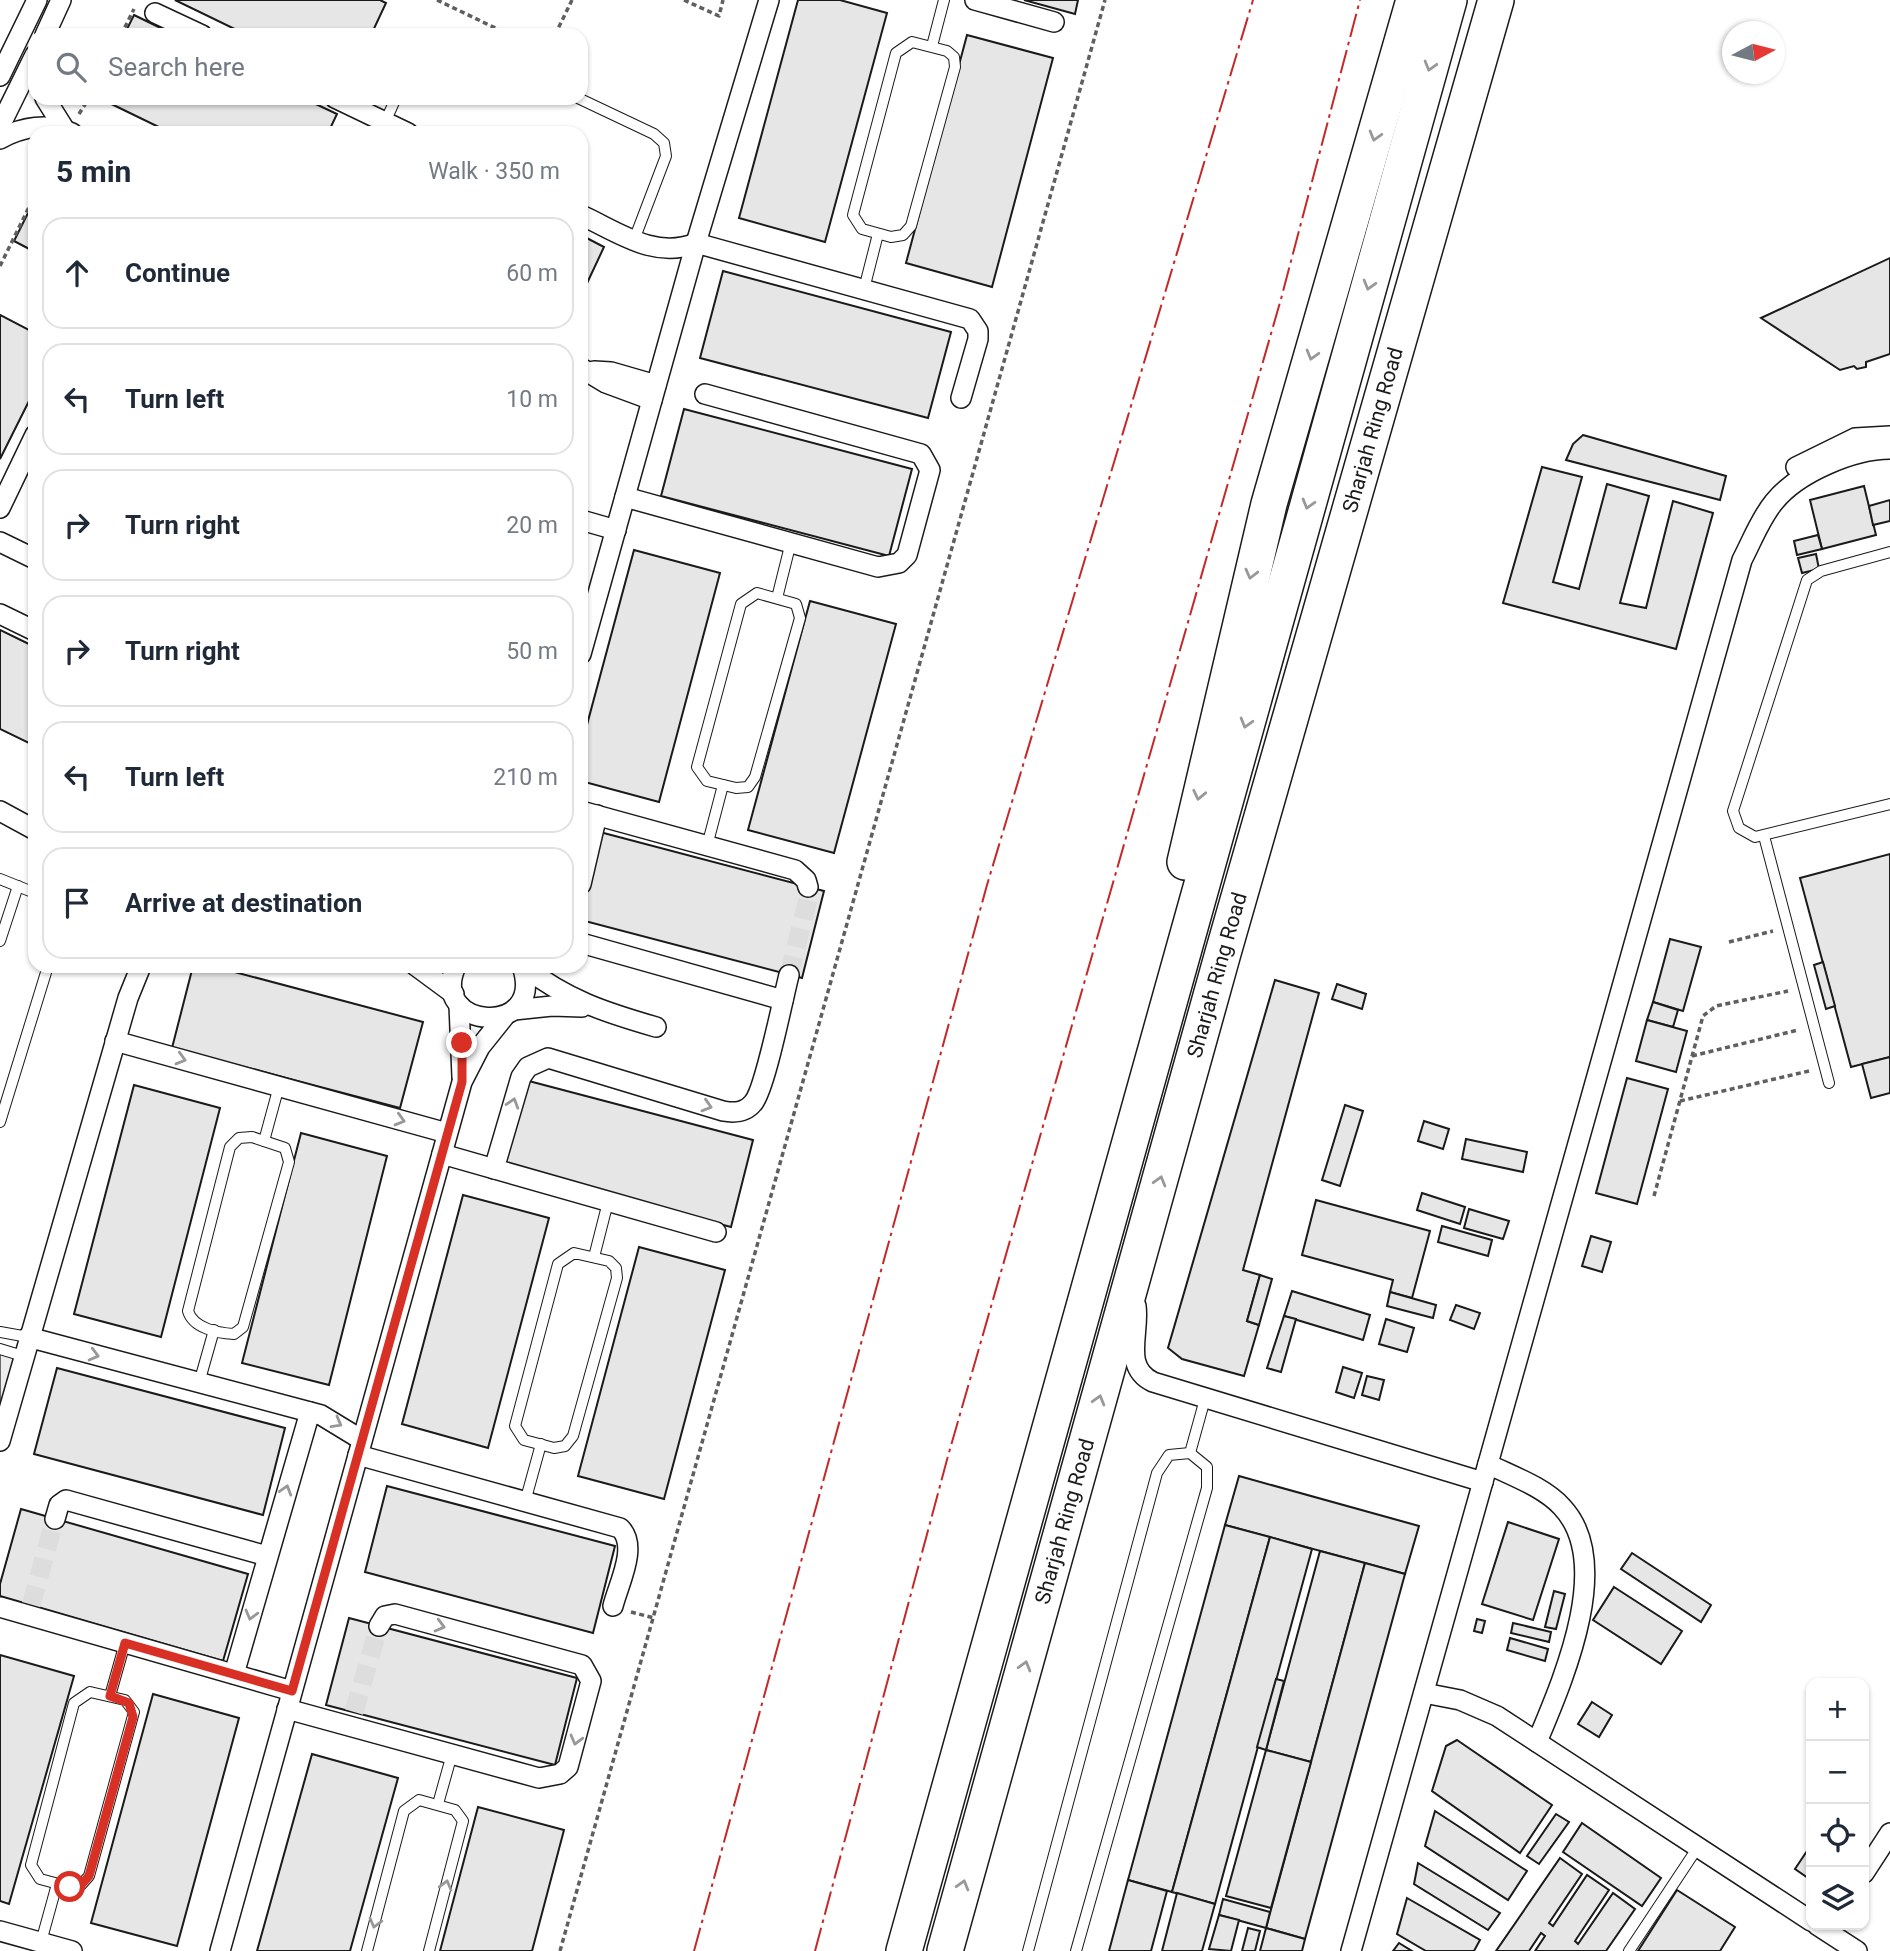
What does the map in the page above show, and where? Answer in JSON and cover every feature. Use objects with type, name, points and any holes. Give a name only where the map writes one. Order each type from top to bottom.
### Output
[{"type":"highway","points":[[1150,1065],[1184,868],[1251,576],[1414,0]]},
{"type":"highway","name":"Sharjah Ring Road","points":[[904,1951],[1449,0]]},
{"type":"highway","name":"Sharjah Ring Road","points":[[945,1951],[1496,0]]},
{"type":"street","points":[[1,74],[37,0]]},
{"type":"street","points":[[48,28],[61,0]]},
{"type":"street","points":[[588,629],[696,243],[769,0]]},
{"type":"street","points":[[975,0],[1054,22]]},
{"type":"street","points":[[155,13],[187,28]]},
{"type":"street","points":[[0,126],[28,69]]},
{"type":"street","points":[[50,105],[64,126]]},
{"type":"street","points":[[346,105],[380,126]]},
{"type":"street","points":[[0,139],[28,128]]},
{"type":"street","points":[[588,218],[664,251],[681,249],[696,243],[970,318],[975,324],[978,339],[961,398]]},
{"type":"street","points":[[588,369],[611,372],[654,392]]},
{"type":"street","points":[[625,498],[878,567],[899,563],[911,545],[929,479],[928,461],[913,451],[705,394]]},
{"type":"street","points":[[1815,464],[1855,438],[1890,436]]},
{"type":"street","points":[[1350,1951],[1742,560],[1748,525],[1763,494],[1775,481],[1815,464],[1858,452],[1890,449]]},
{"type":"street","points":[[0,508],[28,450]]},
{"type":"street","points":[[588,522],[616,530]]},
{"type":"street","points":[[0,542],[28,556]]},
{"type":"street","points":[[0,614],[28,628]]},
{"type":"street","points":[[0,811],[28,826]]},
{"type":"street","points":[[589,813],[795,870],[806,880],[808,887]]},
{"type":"street","points":[[588,945],[783,1000]]},
{"type":"street","points":[[128,998],[129,973]]},
{"type":"street","points":[[0,1441],[115,1041],[138,973]]},
{"type":"street","points":[[425,973],[479,1018],[552,1006],[591,1008]]},
{"type":"street","points":[[454,973],[452,982],[457,999],[462,1082]]},
{"type":"street","points":[[220,1951],[462,1082],[480,1047],[509,1014],[526,989],[524,973]]},
{"type":"street","points":[[533,973],[555,989],[591,1008],[656,1027]]},
{"type":"street","points":[[494,1169],[522,1077],[537,1061],[559,1060],[734,1113],[746,1110],[754,1103],[789,975]]},
{"type":"street","points":[[115,1041],[447,1133]]},
{"type":"street","points":[[442,1154],[716,1232]]},
{"type":"street","points":[[1130,1289],[1137,1310],[1134,1354],[1139,1371],[1153,1382],[1205,1399],[1486,1473],[1551,1496],[1564,1508],[1581,1539],[1584,1556],[1581,1605],[1575,1636],[1558,1690],[1537,1742]]},
{"type":"street","points":[[26,1347],[200,1383],[310,1412],[336,1422],[360,1448],[525,1502],[613,1526],[626,1534],[628,1548],[612,1606]]},
{"type":"street","points":[[234,1674],[310,1412]]},
{"type":"street","points":[[55,1519],[60,1505],[66,1500],[267,1556]]},
{"type":"street","points":[[0,1606],[30,1610],[125,1643],[234,1674],[290,1700],[452,1754],[539,1778],[560,1774],[572,1757],[590,1690],[589,1672],[573,1662],[395,1614],[386,1616],[379,1626]]},
{"type":"street","points":[[1424,1693],[1479,1707],[1806,1915]]},
{"type":"street","points":[[1868,1867],[1890,1833]]},
{"type":"street","points":[[1828,1930],[1857,1951]]},
{"type":"street","points":[[0,1931],[72,1951]]},
{"type":"lane","points":[[932,46],[944,0]]},
{"type":"lane","points":[[912,42],[932,46],[951,53],[955,67],[911,226],[898,237],[878,234],[857,226],[853,215],[896,52],[912,42]]},
{"type":"lane","points":[[588,103],[654,134],[664,143],[666,156],[634,240]]},
{"type":"lane","points":[[384,126],[393,105]]},
{"type":"lane","points":[[864,289],[878,234]]},
{"type":"lane","points":[[777,598],[791,542]]},
{"type":"lane","points":[[1890,552],[1821,571],[1811,576],[1805,586],[1735,802],[1735,820],[1740,828],[1755,837],[1890,804]]},
{"type":"lane","points":[[757,593],[796,604],[800,618],[755,777],[743,789],[723,785],[702,777],[698,766],[741,604],[757,593]]},
{"type":"lane","points":[[707,846],[723,785]]},
{"type":"lane","points":[[1764,836],[1829,1083]]},
{"type":"lane","points":[[0,879],[28,890]]},
{"type":"lane","points":[[0,941],[18,886]]},
{"type":"lane","points":[[0,1122],[46,973]]},
{"type":"lane","points":[[264,1140],[279,1086]]},
{"type":"lane","points":[[239,1138],[264,1140],[285,1148],[289,1162],[243,1327],[233,1334],[214,1330],[192,1321],[188,1311],[226,1160],[230,1147],[239,1138]]},
{"type":"lane","points":[[594,1257],[608,1202]]},
{"type":"lane","points":[[574,1253],[594,1257],[613,1264],[617,1278],[573,1436],[560,1448],[541,1444],[519,1437],[515,1426],[558,1264],[574,1253]]},
{"type":"lane","points":[[200,1383],[214,1330]]},
{"type":"lane","points":[[0,1332],[26,1347]]},
{"type":"lane","points":[[0,1349],[26,1347]]},
{"type":"lane","points":[[1190,1453],[1205,1399]]},
{"type":"lane","points":[[525,1502],[541,1444]]},
{"type":"lane","points":[[1028,1951],[1157,1473],[1169,1455],[1190,1453],[1207,1466],[1207,1488],[1076,1951]]},
{"type":"lane","points":[[110,1696],[125,1643]]},
{"type":"lane","points":[[90,1692],[110,1696],[125,1700],[134,1712],[89,1876],[76,1887],[57,1884],[35,1876],[31,1865],[74,1703],[90,1692]]},
{"type":"lane","points":[[438,1804],[452,1754]]},
{"type":"lane","points":[[368,1951],[404,1811],[419,1800],[459,1812],[463,1821],[429,1951]]},
{"type":"lane","points":[[1629,1951],[1698,1847]]},
{"type":"lane","points":[[41,1942],[57,1884]]},
{"type":"path","points":[[125,28],[139,0]]},
{"type":"path","points":[[437,0],[495,28]]},
{"type":"path","points":[[558,28],[572,0]]},
{"type":"path","points":[[684,0],[719,16],[723,0]]},
{"type":"path","points":[[560,1951],[1105,0]]},
{"type":"path","points":[[0,266],[28,209]]},
{"type":"path","points":[[1728,942],[1788,928]]},
{"type":"path","points":[[1654,1196],[1703,1016],[1711,1008],[1804,987]]},
{"type":"path","points":[[1692,1056],[1814,1026]]},
{"type":"path","points":[[1679,1101],[1825,1068]]},
{"type":"shaded area","points":[[0,1348],[23,1356],[0,1435]]},
{"type":"building","points":[[175,0],[380,0],[386,3],[374,28],[233,28]]},
{"type":"building","points":[[798,0],[840,0],[887,13],[825,242],[739,218]]},
{"type":"building","points":[[1024,0],[1078,0],[1075,14]]},
{"type":"building","points":[[134,15],[161,28],[128,28]]},
{"type":"building","points":[[967,35],[1053,58],[992,287],[906,263]]},
{"type":"building","points":[[113,105],[318,105],[337,114],[331,126],[157,126]]},
{"type":"building","points":[[28,213],[28,248],[14,241]]},
{"type":"building","points":[[588,239],[604,247],[588,281]]},
{"type":"building","points":[[1890,258],[1890,354],[1866,362],[1866,367],[1857,369],[1854,366],[1840,370],[1761,318]]},
{"type":"building","points":[[723,271],[951,332],[928,418],[700,358]]},
{"type":"building","points":[[0,315],[28,329],[28,403],[0,459]]},
{"type":"building","points":[[684,409],[912,469],[889,556],[661,496]]},
{"type":"building","points":[[1583,435],[1726,476],[1720,500],[1566,460],[1573,444]]},
{"type":"building","points":[[1542,467],[1582,477],[1553,582],[1579,589],[1607,484],[1649,496],[1620,603],[1646,608],[1673,501],[1713,513],[1676,649],[1503,603]]},
{"type":"building","points":[[1864,486],[1876,535],[1822,549],[1810,500]]},
{"type":"building","points":[[1890,500],[1890,521],[1873,525],[1869,506]]},
{"type":"building","points":[[1818,535],[1822,549],[1797,555],[1794,541]]},
{"type":"building","points":[[634,550],[720,573],[659,802],[588,783],[588,721]]},
{"type":"building","points":[[1816,554],[1819,569],[1802,573],[1798,558]]},
{"type":"building","points":[[810,601],[896,624],[834,853],[748,830]]},
{"type":"building","points":[[0,630],[28,644],[28,743],[0,729]]},
{"type":"building","points":[[596,831],[824,891],[802,978],[588,922],[588,862]]},
{"type":"building","points":[[1890,854],[1890,1057],[1851,1067],[1800,878]]},
{"type":"building","points":[[1670,939],[1701,947],[1683,1011],[1653,1002]]},
{"type":"building","points":[[1823,962],[1835,1006],[1826,1009],[1814,965]]},
{"type":"building","points":[[191,973],[238,973],[423,1022],[400,1108],[172,1048]]},
{"type":"building","points":[[1275,980],[1319,993],[1243,1270],[1260,1275],[1247,1321],[1259,1325],[1244,1376],[1182,1359],[1168,1348]]},
{"type":"building","points":[[1337,984],[1366,994],[1362,1009],[1332,999]]},
{"type":"building","points":[[1653,1002],[1678,1010],[1673,1027],[1647,1020]]},
{"type":"building","points":[[1647,1020],[1687,1031],[1676,1072],[1636,1061]]},
{"type":"building","points":[[1890,1057],[1890,1093],[1871,1098],[1862,1064]]},
{"type":"building","points":[[1627,1078],[1668,1089],[1637,1204],[1596,1193]]},
{"type":"building","points":[[525,1080],[753,1140],[731,1227],[502,1167]]},
{"type":"building","points":[[134,1085],[220,1108],[161,1337],[74,1314]]},
{"type":"building","points":[[1345,1105],[1363,1111],[1340,1186],[1322,1180]]},
{"type":"building","points":[[1424,1121],[1449,1129],[1443,1149],[1418,1141]]},
{"type":"building","points":[[301,1133],[387,1156],[329,1385],[242,1363]]},
{"type":"building","points":[[1466,1139],[1527,1152],[1523,1172],[1462,1159]]},
{"type":"building","points":[[1422,1193],[1465,1207],[1460,1224],[1417,1210]]},
{"type":"building","points":[[463,1195],[549,1218],[488,1448],[402,1424]]},
{"type":"building","points":[[1316,1200],[1430,1231],[1412,1298],[1390,1292],[1393,1280],[1302,1255]]},
{"type":"building","points":[[1469,1209],[1509,1221],[1503,1239],[1464,1228]]},
{"type":"building","points":[[1442,1226],[1492,1240],[1488,1256],[1438,1242]]},
{"type":"building","points":[[1591,1236],[1611,1242],[1602,1272],[1582,1266]]},
{"type":"building","points":[[639,1247],[725,1270],[664,1499],[578,1476]]},
{"type":"building","points":[[1260,1275],[1272,1279],[1259,1325],[1247,1321]]},
{"type":"building","points":[[1292,1291],[1370,1315],[1363,1340],[1284,1316]]},
{"type":"building","points":[[1390,1292],[1436,1305],[1433,1318],[1387,1306]]},
{"type":"building","points":[[1456,1305],[1480,1313],[1474,1329],[1450,1320]]},
{"type":"building","points":[[1284,1316],[1296,1319],[1281,1372],[1267,1368]]},
{"type":"building","points":[[1386,1319],[1414,1328],[1407,1352],[1379,1344]]},
{"type":"building","points":[[1343,1367],[1362,1373],[1354,1398],[1336,1392]]},
{"type":"building","points":[[57,1368],[285,1428],[263,1515],[34,1454]]},
{"type":"building","points":[[1367,1376],[1384,1380],[1379,1400],[1362,1395]]},
{"type":"building","points":[[1239,1476],[1419,1526],[1405,1574],[1225,1525]]},
{"type":"building","points":[[387,1486],[615,1546],[593,1633],[365,1572]]},
{"type":"building","points":[[21,1509],[248,1574],[223,1661],[0,1596],[0,1584]]},
{"type":"building","points":[[1508,1522],[1559,1539],[1533,1620],[1482,1604]]},
{"type":"building","points":[[1225,1525],[1270,1537],[1172,1892],[1128,1880]]},
{"type":"building","points":[[1270,1537],[1312,1549],[1215,1904],[1172,1892]]},
{"type":"building","points":[[1320,1551],[1365,1563],[1311,1762],[1266,1750]]},
{"type":"building","points":[[1632,1553],[1711,1605],[1701,1622],[1621,1569]]},
{"type":"building","points":[[1365,1563],[1405,1574],[1305,1939],[1266,1928]]},
{"type":"building","points":[[1614,1587],[1682,1631],[1661,1664],[1593,1620]]},
{"type":"building","points":[[1554,1591],[1565,1594],[1556,1629],[1545,1627]]},
{"type":"building","points":[[349,1618],[577,1678],[555,1765],[326,1705]]},
{"type":"building","points":[[1477,1619],[1485,1621],[1482,1633],[1474,1631]]},
{"type":"building","points":[[1513,1623],[1551,1632],[1549,1642],[1511,1633]]},
{"type":"building","points":[[1510,1638],[1548,1649],[1545,1661],[1507,1650]]},
{"type":"building","points":[[0,1655],[74,1676],[9,1904],[0,1901]]},
{"type":"building","points":[[1276,1679],[1284,1681],[1266,1750],[1257,1747]]},
{"type":"building","points":[[153,1694],[239,1718],[177,1946],[91,1923]]},
{"type":"building","points":[[1592,1702],[1612,1715],[1599,1737],[1578,1724]]},
{"type":"building","points":[[1457,1740],[1552,1805],[1520,1853],[1432,1791],[1446,1746]]},
{"type":"building","points":[[1266,1750],[1311,1762],[1271,1908],[1226,1896]]},
{"type":"building","points":[[312,1754],[398,1778],[350,1951],[257,1951]]},
{"type":"building","points":[[478,1807],[564,1830],[532,1951],[440,1951]]},
{"type":"building","points":[[1435,1811],[1527,1871],[1508,1900],[1425,1846]]},
{"type":"building","points":[[1556,1814],[1569,1822],[1539,1864],[1527,1856]]},
{"type":"building","points":[[1582,1823],[1661,1878],[1642,1906],[1563,1852]]},
{"type":"building","points":[[1806,1852],[1806,1877],[1795,1869]]},
{"type":"building","points":[[1560,1858],[1582,1874],[1549,1923],[1553,1926],[1587,1875],[1609,1890],[1575,1941],[1578,1944],[1613,1893],[1635,1909],[1606,1951],[1535,1951],[1545,1936],[1541,1933],[1529,1951],[1496,1951]]},
{"type":"building","points":[[1418,1863],[1500,1913],[1488,1930],[1414,1884]]},
{"type":"building","points":[[1128,1880],[1167,1891],[1151,1951],[1109,1951]]},
{"type":"building","points":[[1677,1890],[1735,1927],[1720,1951],[1638,1951]]},
{"type":"building","points":[[1177,1893],[1215,1904],[1202,1951],[1162,1951]]},
{"type":"building","points":[[1407,1898],[1480,1940],[1474,1951],[1426,1951],[1397,1934]]},
{"type":"building","points":[[1223,1899],[1270,1912],[1266,1928],[1219,1915]]},
{"type":"building","points":[[1219,1915],[1239,1920],[1231,1951],[1209,1949]]},
{"type":"building","points":[[1248,1928],[1260,1931],[1255,1951],[1242,1951]]},
{"type":"building","points":[[1266,1928],[1305,1939],[1302,1951],[1260,1951]]},
{"type":"building","points":[[1399,1943],[1412,1951],[1393,1951]]},
{"type":"tunnel","points":[[789,975],[809,895],[808,887]]},
{"type":"tunnel","points":[[31,1605],[55,1519]]},
{"type":"tunnel","points":[[354,1712],[379,1626]]},
{"type":"power","points":[[694,1951],[987,885],[1253,0]]},
{"type":"power","points":[[815,1951],[948,1456],[1281,299],[1360,0]]},
{"type":"route","points":[[70,1887],[81,1885],[89,1876],[133,1717],[134,1712],[129,1703],[110,1696],[125,1643],[292,1691],[462,1082],[462,1043]]}]
